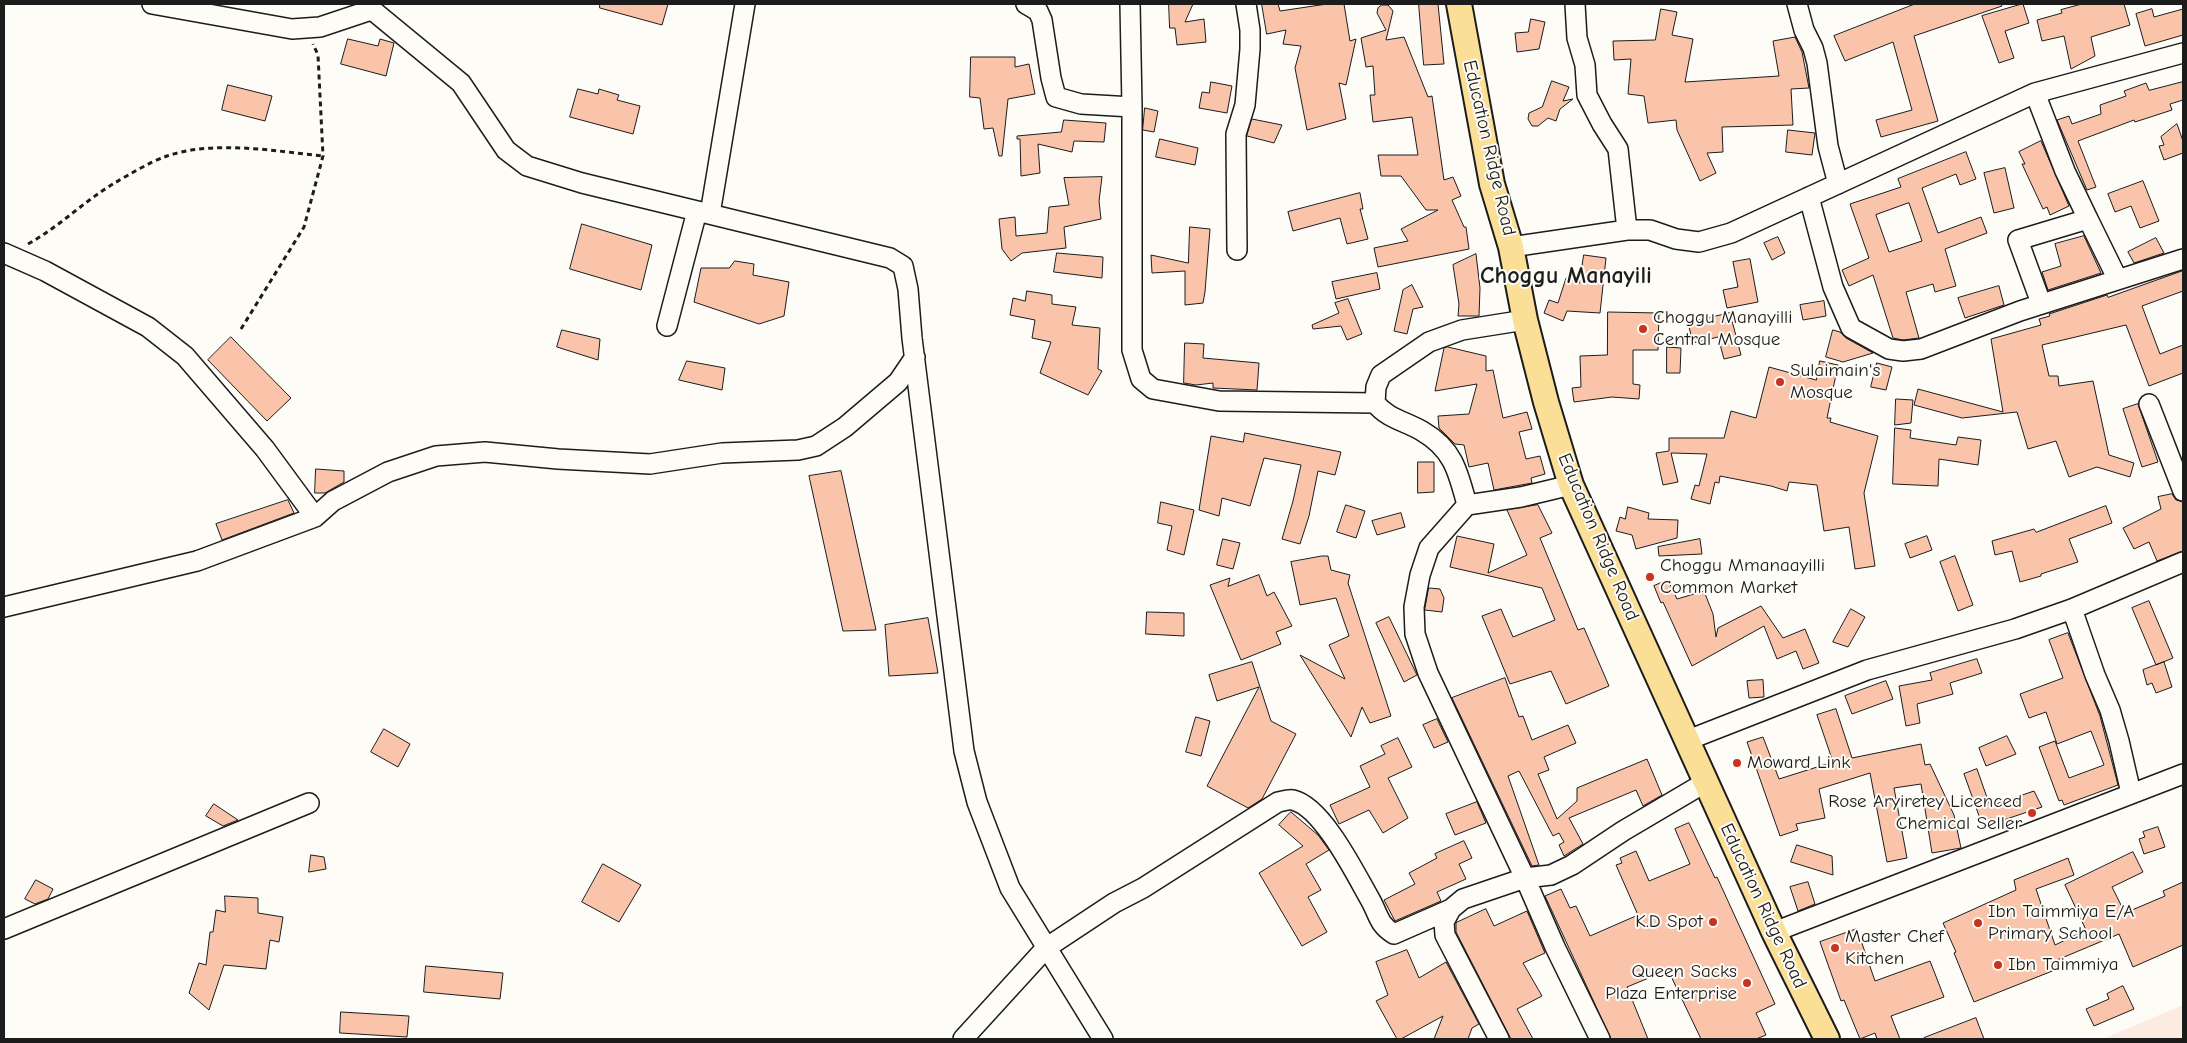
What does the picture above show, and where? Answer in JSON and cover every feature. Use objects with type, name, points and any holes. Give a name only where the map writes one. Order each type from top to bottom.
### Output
[{"type":"main road","name":"Education Ridge Road","points":[[1459,4],[1492,184],[1511,247],[1525,320],[1546,402],[1571,485],[1774,932],[1827,1039]]},
{"type":"street","points":[[152,4],[292,29],[320,27],[368,7],[461,83],[506,150],[527,166],[582,183],[890,258],[903,266],[908,289],[964,751],[976,802],[1010,888],[1103,1039]]},
{"type":"street","points":[[667,326],[703,212],[745,4]]},
{"type":"street","points":[[1026,4],[1038,11],[1042,20],[1051,78],[1056,97],[1081,104],[1132,107]]},
{"type":"street","points":[[1130,4],[1132,350],[1140,380],[1154,389],[1219,400],[1375,403]]},
{"type":"street","points":[[1237,250],[1236,134],[1245,105],[1250,49],[1250,30],[1246,4]]},
{"type":"street","points":[[1575,4],[1577,38],[1585,66],[1587,95],[1618,149],[1627,230]]},
{"type":"street","points":[[1797,4],[1804,30],[1813,48],[1817,63],[1828,146],[1838,184]]},
{"type":"street","points":[[1511,247],[1627,230],[1650,230],[1676,239],[1699,242],[1731,233],[2035,93],[2183,53]]},
{"type":"street","points":[[2035,93],[2065,171],[2117,278]]},
{"type":"street","points":[[1809,197],[1833,287],[1851,328],[1889,349],[1903,352],[1921,349],[2041,304],[2117,278],[2183,259]]},
{"type":"street","points":[[2041,304],[2018,240],[2088,218]]},
{"type":"street","points":[[6,253],[45,271],[148,327],[185,356],[264,449],[315,517]]},
{"type":"street","points":[[1467,504],[1458,472],[1445,448],[1422,431],[1382,412],[1375,403],[1376,387],[1382,375],[1430,342],[1462,330],[1525,320]]},
{"type":"street","points":[[4,607],[197,561],[315,517],[333,501],[388,472],[436,456],[485,452],[558,459],[650,464],[722,453],[798,450],[816,446],[844,427],[898,382],[915,357]]},
{"type":"street","points":[[2149,404],[2183,491]]},
{"type":"street","points":[[1571,485],[1521,497],[1467,504],[1429,548],[1420,575],[1414,607],[1415,634],[1428,673],[1525,878],[1555,947],[1600,1039]]},
{"type":"street","points":[[1688,740],[1867,670],[2016,629],[2183,562]]},
{"type":"street","points":[[2072,608],[2094,675],[2110,710],[2120,741],[2131,793]]},
{"type":"street","points":[[1774,932],[2183,774]]},
{"type":"street","points":[[963,1039],[1046,948],[1114,903],[1143,888],[1278,802],[1291,799],[1302,804],[1324,823],[1352,867],[1383,927],[1394,934],[1451,909],[1463,899],[1525,878],[1551,875],[1572,865],[1623,831],[1706,782]]},
{"type":"street","points":[[4,929],[309,803]]},
{"type":"street","points":[[1451,909],[1444,922],[1445,934],[1499,1039]]},
{"type":"path","points":[[241,329],[304,227],[323,156],[318,55],[306,28]]},
{"type":"path","points":[[6,253],[49,232],[112,185],[167,156],[213,148],[253,149],[323,156]]},
{"type":"shaded area","points":[[2183,1005],[2183,1039],[2103,1039]]},
{"type":"building","points":[[600,4],[668,4],[662,25],[600,8]]},
{"type":"building","points":[[1169,4],[1193,4],[1185,22],[1204,19],[1206,42],[1177,45],[1175,28],[1170,28]]},
{"type":"building","points":[[1262,4],[1278,4],[1280,11],[1327,4],[1344,4],[1350,41],[1356,39],[1346,85],[1339,83],[1346,119],[1307,130],[1295,68],[1301,46],[1283,44],[1286,30],[1267,34]]},
{"type":"building","points":[[1419,4],[1438,4],[1444,64],[1424,65]]},
{"type":"building","points":[[1915,4],[2001,4],[2002,6],[1914,36],[1938,121],[1881,137],[1876,120],[1912,110],[1893,42],[1845,61],[1834,36]]},
{"type":"building","points":[[2023,4],[2029,23],[2005,31],[2014,58],[1999,63],[1982,16]]},
{"type":"building","points":[[2082,4],[2124,4],[2130,25],[2091,37],[2095,56],[2071,69],[2064,36],[2042,41],[2037,20],[2062,13],[2061,10]]},
{"type":"building","points":[[1382,5],[1388,5],[1393,11],[1386,40],[1404,37],[1428,97],[1432,96],[1444,180],[1453,177],[1461,196],[1452,200],[1464,227],[1466,227],[1469,249],[1378,267],[1374,248],[1408,241],[1401,229],[1438,210],[1426,210],[1401,176],[1381,176],[1378,155],[1418,155],[1412,117],[1373,122],[1370,95],[1375,95],[1373,66],[1366,67],[1361,38],[1386,30],[1377,13],[1378,8]]},
{"type":"building","points":[[1661,9],[1677,12],[1672,35],[1693,39],[1685,82],[1779,76],[1773,41],[1795,37],[1802,52],[1809,88],[1791,89],[1793,125],[1722,127],[1723,152],[1707,153],[1716,173],[1700,181],[1677,130],[1676,120],[1648,123],[1644,96],[1628,94],[1631,59],[1614,60],[1613,41],[1655,40]]},
{"type":"building","points":[[2152,9],[2154,17],[2183,9],[2183,35],[2145,46],[2136,14]]},
{"type":"building","points":[[1531,19],[1545,22],[1539,49],[1517,52],[1515,33],[1528,32]]},
{"type":"building","points":[[348,39],[378,46],[380,39],[394,43],[386,76],[341,64]]},
{"type":"building","points":[[971,57],[1015,57],[1015,67],[1029,64],[1035,94],[1008,99],[1002,156],[999,156],[993,128],[984,129],[980,98],[970,97]]},
{"type":"building","points":[[1552,81],[1569,87],[1563,101],[1573,99],[1560,109],[1556,121],[1548,118],[1538,126],[1532,126],[1528,119],[1529,113],[1542,107]]},
{"type":"building","points":[[1211,82],[1232,86],[1227,113],[1199,108],[1202,92],[1209,93]]},
{"type":"building","points":[[2183,82],[2183,100],[2170,104],[2172,110],[2135,122],[2134,120],[2078,141],[2096,187],[2087,190],[2057,120],[2069,116],[2072,124],[2101,114],[2100,105],[2126,96],[2124,91],[2146,83],[2149,90]]},
{"type":"building","points":[[228,85],[272,96],[265,121],[222,110]]},
{"type":"building","points":[[578,89],[598,94],[599,89],[619,95],[617,100],[640,106],[633,134],[570,117]]},
{"type":"building","points":[[1145,108],[1158,111],[1154,132],[1143,130]]},
{"type":"building","points":[[1252,119],[1282,125],[1274,143],[1247,136]]},
{"type":"building","points":[[1064,120],[1106,123],[1104,142],[1074,141],[1072,152],[1038,144],[1040,173],[1021,176],[1020,139],[1017,139],[1017,136],[1061,132]]},
{"type":"building","points":[[2177,124],[2183,141],[2183,153],[2164,160],[2159,146],[2164,145],[2161,137]]},
{"type":"building","points":[[1788,130],[1815,133],[1812,155],[1786,152]]},
{"type":"building","points":[[1160,139],[1198,148],[1195,165],[1156,157]]},
{"type":"building","points":[[2041,141],[2069,206],[2050,215],[2047,207],[2043,209],[2022,164],[2025,164],[2019,152]]},
{"type":"building","points":[[1966,152],[1976,179],[1960,185],[1956,174],[1922,188],[1938,233],[1981,217],[1987,233],[1945,249],[1956,286],[1935,292],[1933,284],[1906,292],[1919,338],[1903,340],[1893,338],[1873,275],[1849,286],[1842,270],[1869,258],[1850,204],[1901,187],[1898,179]],"holes":[[[1909,203],[1922,241],[1889,252],[1876,215]]]},
{"type":"building","points":[[2005,168],[2014,208],[1994,213],[1984,173]]},
{"type":"building","points":[[1102,177],[1099,201],[1101,219],[1064,227],[1066,248],[1022,253],[1011,261],[1002,249],[999,219],[1015,217],[1016,236],[1047,233],[1049,207],[1069,205],[1064,178]]},
{"type":"building","points":[[2143,181],[2159,221],[2140,228],[2131,206],[2115,212],[2108,194]]},
{"type":"building","points":[[1360,193],[1363,209],[1360,209],[1368,239],[1347,244],[1340,218],[1293,231],[1288,212]]},
{"type":"building","points":[[582,224],[652,245],[641,290],[570,269]]},
{"type":"building","points":[[1190,227],[1210,229],[1203,303],[1185,305],[1185,271],[1152,273],[1151,255],[1188,263]]},
{"type":"building","points":[[2084,236],[2101,273],[2048,290],[2042,272],[2061,266],[2055,244]]},
{"type":"building","points":[[1778,237],[1785,253],[1772,260],[1764,243]]},
{"type":"building","points":[[2156,238],[2164,253],[2134,263],[2128,252]]},
{"type":"building","points":[[1057,253],[1103,257],[1102,278],[1054,272]]},
{"type":"building","points":[[1476,254],[1480,288],[1479,316],[1458,316],[1459,304],[1453,265]]},
{"type":"building","points":[[1584,255],[1606,258],[1600,313],[1567,311],[1563,321],[1544,313],[1549,300],[1558,303],[1566,278],[1579,283]]},
{"type":"building","points":[[1750,259],[1758,302],[1727,308],[1723,290],[1738,287],[1733,262]]},
{"type":"building","points":[[735,261],[754,264],[753,275],[789,282],[784,316],[759,324],[694,302],[701,268],[729,268]]},
{"type":"building","points":[[2183,271],[2183,291],[2142,306],[2160,354],[2183,345],[2183,373],[2149,386],[2126,325],[2042,345],[2049,376],[2058,376],[2059,386],[2093,381],[2109,455],[2134,463],[2130,477],[2097,467],[2069,477],[2056,441],[2028,449],[2017,412],[1962,418],[1914,405],[1918,389],[2003,412],[1991,339],[2041,325],[2039,319],[2050,316],[2049,314],[2107,295],[2108,297]]},
{"type":"building","points":[[1377,273],[1380,289],[1336,299],[1332,282]]},
{"type":"building","points":[[1412,285],[1423,307],[1413,309],[1407,334],[1394,331],[1403,290]]},
{"type":"building","points":[[1999,286],[2004,305],[1965,318],[1958,298]]},
{"type":"building","points":[[1027,291],[1052,295],[1052,304],[1076,307],[1072,325],[1100,328],[1098,369],[1102,371],[1088,395],[1040,373],[1051,342],[1032,338],[1035,320],[1010,315],[1013,298],[1025,301]]},
{"type":"building","points":[[1348,299],[1362,334],[1347,340],[1341,326],[1313,329],[1312,325],[1339,313],[1335,303]]},
{"type":"building","points":[[1824,301],[1826,316],[1803,320],[1800,305]]},
{"type":"building","points":[[1608,312],[1659,313],[1658,350],[1633,350],[1633,384],[1640,385],[1639,399],[1612,397],[1574,402],[1572,388],[1581,387],[1580,356],[1607,355]]},
{"type":"building","points":[[1730,313],[1741,355],[1724,359],[1718,337],[1693,343],[1688,323]]},
{"type":"building","points":[[562,330],[600,339],[598,360],[557,347]]},
{"type":"building","points":[[1833,330],[1840,332],[1846,338],[1873,353],[1843,362],[1826,357]]},
{"type":"building","points":[[231,337],[291,398],[267,421],[208,360]]},
{"type":"building","points":[[1185,343],[1204,344],[1203,358],[1259,363],[1257,390],[1213,388],[1213,383],[1196,385],[1184,383]]},
{"type":"building","points":[[1448,347],[1486,356],[1486,371],[1493,370],[1503,418],[1527,412],[1532,429],[1519,432],[1526,459],[1540,456],[1545,474],[1531,478],[1532,483],[1494,490],[1488,463],[1469,467],[1464,445],[1455,444],[1439,428],[1438,416],[1469,414],[1477,384],[1435,391],[1444,348]]},
{"type":"building","points":[[1667,347],[1681,348],[1680,373],[1667,373]]},
{"type":"building","points":[[687,361],[725,368],[722,390],[679,380]]},
{"type":"building","points":[[1820,361],[1838,365],[1827,418],[1831,418],[1830,422],[1878,436],[1864,493],[1875,566],[1855,569],[1849,527],[1824,531],[1817,485],[1789,482],[1787,491],[1720,476],[1719,483],[1715,482],[1710,504],[1691,499],[1695,485],[1699,486],[1707,454],[1671,453],[1678,482],[1663,485],[1656,453],[1669,451],[1669,438],[1724,438],[1731,411],[1756,418],[1769,367],[1816,380]]},
{"type":"building","points":[[1877,363],[1892,367],[1886,390],[1871,387]]},
{"type":"building","points":[[1896,399],[1913,400],[1911,423],[1895,425]]},
{"type":"building","points":[[2138,404],[2158,462],[2142,467],[2123,409]]},
{"type":"building","points":[[1895,428],[1911,430],[1910,438],[1956,445],[1958,437],[1981,440],[1978,465],[1939,459],[1938,486],[1893,484]]},
{"type":"building","points":[[1245,433],[1341,452],[1335,475],[1318,471],[1309,516],[1300,544],[1282,539],[1301,465],[1264,458],[1250,506],[1222,498],[1219,516],[1199,510],[1211,436],[1243,442]]},
{"type":"building","points":[[1418,462],[1434,462],[1434,492],[1418,493]]},
{"type":"building","points":[[316,469],[344,471],[344,482],[325,493],[315,493]]},
{"type":"building","points":[[841,471],[876,630],[843,631],[809,476]]},
{"type":"building","points":[[2172,494],[2176,500],[2183,502],[2183,551],[2157,561],[2149,542],[2134,549],[2123,528],[2161,509],[2158,497]]},
{"type":"building","points":[[288,500],[294,513],[222,540],[216,524]]},
{"type":"building","points":[[1161,502],[1194,510],[1184,555],[1167,550],[1172,526],[1158,523]]},
{"type":"building","points":[[1346,505],[1365,511],[1356,538],[1337,532]]},
{"type":"building","points":[[1538,505],[1552,533],[1540,538],[1578,630],[1584,628],[1609,686],[1566,704],[1551,671],[1510,684],[1482,616],[1501,609],[1513,637],[1555,620],[1542,588],[1450,567],[1457,536],[1494,544],[1488,573],[1527,555],[1507,510]]},
{"type":"building","points":[[2106,506],[2112,523],[2069,539],[2078,562],[2020,582],[2012,551],[1995,555],[1992,541],[2034,529],[2036,532]]},
{"type":"building","points":[[1628,507],[1649,513],[1648,519],[1678,520],[1677,538],[1636,549],[1632,535],[1616,531],[1620,517],[1625,519]]},
{"type":"building","points":[[1401,513],[1405,527],[1377,535],[1372,521]]},
{"type":"building","points":[[1927,536],[1932,550],[1910,558],[1905,544]]},
{"type":"building","points":[[1223,539],[1240,543],[1233,569],[1217,565]]},
{"type":"building","points":[[1700,539],[1702,554],[1659,556],[1658,547]]},
{"type":"building","points":[[1328,556],[1331,570],[1350,575],[1348,583],[1391,716],[1370,723],[1362,707],[1351,737],[1300,655],[1345,679],[1329,645],[1349,636],[1336,598],[1300,605],[1291,562]]},
{"type":"building","points":[[1955,556],[1973,605],[1958,611],[1940,562]]},
{"type":"building","points":[[1259,575],[1267,596],[1274,592],[1292,626],[1276,632],[1281,644],[1241,660],[1210,585],[1230,578],[1228,586]]},
{"type":"building","points":[[1668,580],[1677,599],[1704,591],[1713,614],[1716,637],[1718,628],[1761,606],[1783,638],[1805,629],[1819,663],[1803,669],[1796,651],[1777,659],[1764,626],[1692,666],[1654,586]]},
{"type":"building","points":[[1429,588],[1440,589],[1444,598],[1442,612],[1425,610]]},
{"type":"building","points":[[2149,601],[2173,658],[2156,665],[2132,608]]},
{"type":"building","points":[[1851,609],[1865,617],[1848,647],[1833,642]]},
{"type":"building","points":[[1147,612],[1184,613],[1184,636],[1146,634]]},
{"type":"building","points":[[1389,617],[1417,675],[1404,682],[1376,623]]},
{"type":"building","points":[[928,618],[938,673],[889,676],[885,625]]},
{"type":"building","points":[[2068,633],[2100,716],[2118,785],[2064,805],[2062,800],[2059,801],[2039,747],[2055,741],[2069,778],[2104,765],[2091,731],[2057,744],[2046,712],[2029,718],[2020,694],[2063,678],[2049,640]]},
{"type":"building","points":[[1977,659],[1982,673],[1950,683],[1953,694],[1917,704],[1920,723],[1906,726],[1899,686],[1932,680],[1930,673]]},
{"type":"building","points":[[1252,662],[1271,721],[1296,734],[1262,799],[1248,808],[1207,786],[1259,687],[1217,701],[1209,675]]},
{"type":"building","points":[[2164,662],[2172,687],[2156,693],[2152,683],[2147,685],[2143,670]]},
{"type":"building","points":[[1505,678],[1519,717],[1523,716],[1532,740],[1568,725],[1576,743],[1544,757],[1549,770],[1538,774],[1557,819],[1577,801],[1577,788],[1647,759],[1662,795],[1643,806],[1636,790],[1569,818],[1583,844],[1564,856],[1559,845],[1564,842],[1559,833],[1553,836],[1519,771],[1508,776],[1539,865],[1532,866],[1452,698]]},
{"type":"building","points":[[1763,680],[1764,697],[1749,698],[1747,681]]},
{"type":"building","points":[[1886,681],[1893,699],[1852,714],[1845,696]]},
{"type":"building","points":[[1836,709],[1852,758],[1921,744],[1925,765],[1930,764],[1954,815],[1961,848],[1932,853],[1921,784],[1894,788],[1907,858],[1887,862],[1870,773],[1819,789],[1825,818],[1796,824],[1798,830],[1780,836],[1747,742],[1763,737],[1779,779],[1833,762],[1817,715]]},
{"type":"building","points":[[1196,717],[1210,721],[1201,756],[1186,752]]},
{"type":"building","points":[[1437,719],[1448,742],[1434,748],[1423,725]]},
{"type":"building","points":[[384,729],[410,744],[398,767],[371,752]]},
{"type":"building","points":[[2007,736],[2016,754],[1986,766],[1979,748]]},
{"type":"building","points":[[1398,738],[1412,767],[1388,778],[1408,818],[1383,833],[1369,810],[1339,824],[1330,805],[1370,787],[1360,766],[1385,754],[1381,746]]},
{"type":"building","points":[[1977,769],[1990,806],[2034,791],[2042,807],[1983,827],[1964,774]]},
{"type":"building","points":[[1477,802],[1486,823],[1455,835],[1446,814]]},
{"type":"building","points":[[214,804],[238,820],[223,826],[206,816]]},
{"type":"building","points":[[1291,812],[1318,835],[1329,850],[1306,864],[1321,890],[1308,897],[1327,932],[1302,946],[1259,873],[1303,846],[1279,825]]},
{"type":"building","points":[[1689,823],[1715,878],[1717,877],[1775,1004],[1756,1013],[1766,1035],[1756,1039],[1701,1039],[1668,970],[1627,987],[1648,1039],[1611,1039],[1545,896],[1561,889],[1570,908],[1576,906],[1590,936],[1638,915],[1616,865],[1622,863],[1620,858],[1636,851],[1649,881],[1690,864],[1675,829]]},
{"type":"building","points":[[2158,827],[2165,847],[2144,854],[2139,839],[2145,837],[2143,832]]},
{"type":"building","points":[[1464,841],[1472,858],[1459,864],[1466,879],[1437,892],[1441,901],[1395,921],[1384,900],[1415,884],[1409,873],[1437,858],[1435,854]]},
{"type":"building","points":[[1797,845],[1832,856],[1833,875],[1791,862]]},
{"type":"building","points":[[2133,852],[2143,872],[2112,887],[2125,913],[2165,896],[2163,891],[2183,882],[2183,945],[2133,967],[2119,934],[2057,960],[2060,968],[1974,1002],[1954,953],[1956,952],[1943,923],[2016,890],[2014,880],[2068,858],[2074,875],[2036,889],[2055,945],[2086,930],[2065,885]]},
{"type":"building","points":[[311,855],[324,857],[326,869],[309,872]]},
{"type":"building","points":[[603,864],[641,885],[619,922],[582,902]]},
{"type":"building","points":[[36,880],[53,889],[48,899],[35,904],[25,899]]},
{"type":"building","points":[[1808,882],[1815,904],[1798,911],[1790,887]]},
{"type":"building","points":[[225,896],[258,898],[258,913],[283,917],[279,942],[270,940],[266,969],[224,965],[209,1010],[189,993],[199,963],[206,965],[210,932],[213,932],[216,910],[225,912]]},
{"type":"building","points":[[1486,909],[1494,926],[1527,911],[1545,953],[1523,963],[1542,996],[1517,1009],[1533,1039],[1511,1039],[1456,932],[1456,923]]},
{"type":"building","points":[[1857,929],[1875,981],[1930,961],[1944,997],[1891,1016],[1900,1039],[1877,1039],[1875,1033],[1860,1039],[1844,1000],[1841,1001],[1820,942]]},
{"type":"building","points":[[1407,950],[1419,978],[1446,962],[1479,1024],[1472,1028],[1468,1039],[1434,1039],[1443,1016],[1401,1039],[1397,1039],[1376,1001],[1388,995],[1376,962]]},
{"type":"building","points":[[426,966],[503,973],[500,999],[424,992]]},
{"type":"building","points":[[2123,986],[2134,1009],[2094,1026],[2086,1009],[2109,999],[2107,994]]},
{"type":"building","points":[[341,1012],[409,1016],[407,1037],[340,1033]]},
{"type":"building","points":[[1976,1018],[1984,1039],[1924,1039],[1924,1038]]},
{"type":"place","name":"Choggu Manayilli Central Mosque","points":[[1643,329]]},
{"type":"place","name":"Sulaimain's Mosque","points":[[1780,382]]},
{"type":"place","name":"Choggu Mmanaayilli Common Market","points":[[1650,577]]},
{"type":"place","name":"Moward Link","points":[[1737,763]]},
{"type":"place","name":"Rose Aryiretey Licenced Chemical Seller","points":[[2032,813]]},
{"type":"place","name":"K.D Spot","points":[[1713,922]]},
{"type":"place","name":"Ibn Taimmiya E/A Primary School","points":[[1978,923]]},
{"type":"place","name":"Master Chef Kitchen","points":[[1835,948]]},
{"type":"place","name":"Ibn Taimmiya","points":[[1998,965]]},
{"type":"place","name":"Queen Sacks Plaza Enterprise","points":[[1747,983]]},
{"type":"district","name":"Choggu Manayili","points":[[1566,276]]}]
